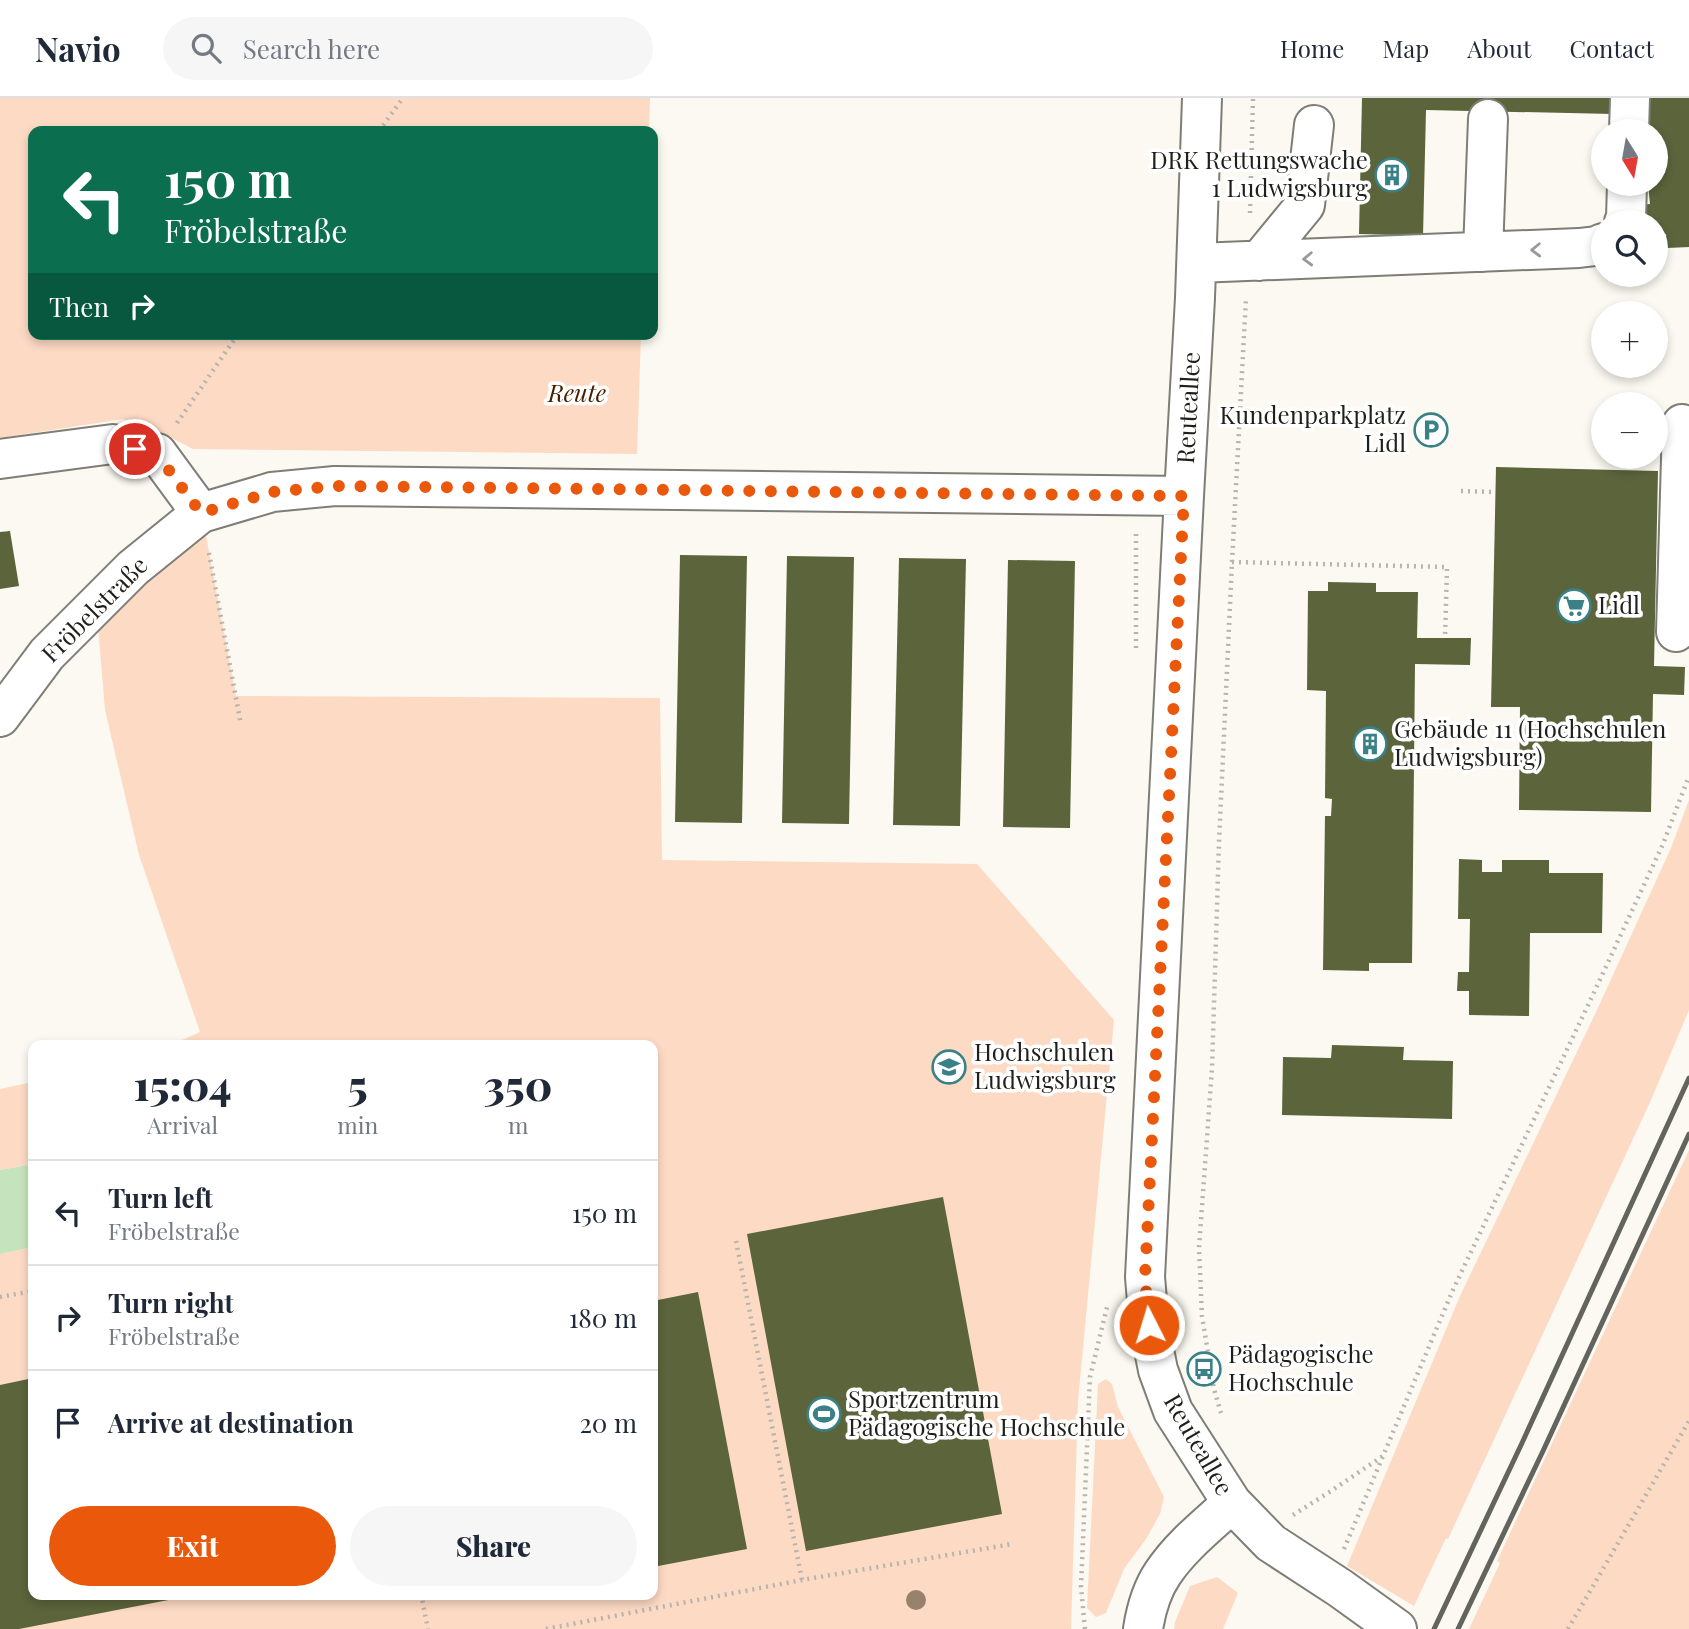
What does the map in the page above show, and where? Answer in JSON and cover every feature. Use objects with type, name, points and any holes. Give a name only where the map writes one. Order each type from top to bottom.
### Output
[{"type":"street","name":"Reuteallee","points":[[1143,1629],[1146,1609],[1162,1574],[1182,1550],[1232,1503],[1169,1401],[1158,1370],[1149,1325],[1145,1277],[1197,263],[1202,98]]},
{"type":"street","points":[[1629,119],[1630,98]]},
{"type":"street","points":[[1483,252],[1488,119]]},
{"type":"street","points":[[1254,261],[1305,205],[1314,125]]},
{"type":"street","points":[[1197,263],[1591,247]]},
{"type":"street","points":[[1676,632],[1682,424]]},
{"type":"street","points":[[0,459],[113,444],[156,453],[201,513]]},
{"type":"street","name":"Fröbelstraße","points":[[0,717],[47,654],[133,568],[201,513],[272,492],[335,486],[1184,496]]},
{"type":"street","points":[[1232,1503],[1271,1542],[1397,1629]]},
{"type":"path","points":[[383,126],[403,98]]},
{"type":"path","points":[[1223,1423],[1214,1389],[1202,1316],[1199,1248],[1212,1069],[1232,562],[1254,261],[1253,98]]},
{"type":"path","points":[[156,453],[234,340]]},
{"type":"path","points":[[1461,491],[1495,492]]},
{"type":"path","points":[[201,513],[241,725]]},
{"type":"path","points":[[1232,562],[1447,567],[1445,638]]},
{"type":"path","points":[[1330,1582],[1452,1292],[1657,856],[1689,776]]},
{"type":"path","points":[[736,1241],[802,1580]]},
{"type":"path","points":[[0,1297],[28,1292]]},
{"type":"path","points":[[1568,1629],[1689,1421]]},
{"type":"path","points":[[1260,1531],[1283,1521],[1383,1456]]},
{"type":"path","points":[[546,1629],[802,1580],[1012,1544]]},
{"type":"path","points":[[422,1600],[428,1629]]},
{"type":"green space","name":"Reute","points":[[0,98],[650,98],[649,126],[28,126],[28,340],[641,340],[637,454],[193,449],[162,433],[123,419],[0,438]]},
{"type":"green space","points":[[206,536],[236,696],[660,698],[662,860],[977,864],[1114,1020],[1078,1401],[1071,1629],[0,1629],[0,1254],[28,1248],[28,1600],[658,1600],[658,1040],[182,1040],[200,1032],[139,855],[105,710],[98,626],[175,551]]},
{"type":"green space","points":[[1689,800],[1689,1010],[1651,1100],[1448,1539],[1446,1538],[1414,1606],[1347,1566],[1460,1296],[1597,1010],[1671,848]]},
{"type":"green space","points":[[28,1083],[28,1165],[0,1170],[0,1089]]},
{"type":"green space","points":[[1689,1150],[1689,1629],[1469,1629],[1500,1563],[1497,1561]]},
{"type":"green space","points":[[1106,1379],[1112,1384],[1118,1407],[1164,1497],[1160,1514],[1124,1569],[1106,1613],[1096,1617],[1087,1608],[1098,1384]]},
{"type":"green space","points":[[1217,1577],[1238,1593],[1223,1629],[1174,1629],[1190,1586]]},
{"type":"shaded area","points":[[28,1165],[28,1248],[0,1254],[0,1170]]},
{"type":"building","name":"DRK Rettungswache 1 Ludwigsburg","points":[[1362,98],[1613,98],[1613,114],[1426,110],[1423,236],[1407,235],[1407,244],[1396,243],[1396,235],[1359,234]]},
{"type":"building","points":[[1642,98],[1689,98],[1689,247],[1668,248],[1668,210],[1639,210],[1639,205],[1650,204],[1649,196],[1668,196],[1668,119],[1644,119]]},
{"type":"building","name":"Lidl","points":[[1496,467],[1658,471],[1654,666],[1685,667],[1684,695],[1653,694],[1651,812],[1519,810],[1520,707],[1491,707]]},
{"type":"building","points":[[10,531],[19,586],[0,589],[0,532]]},
{"type":"building","points":[[680,555],[747,556],[742,823],[675,822]]},
{"type":"building","points":[[787,556],[854,557],[849,824],[782,823]]},
{"type":"building","points":[[899,558],[966,559],[960,826],[893,825]]},
{"type":"building","points":[[1008,560],[1075,561],[1070,828],[1003,827]]},
{"type":"building","name":"Gebäude 11 (Hochschulen Ludwigsburg)","points":[[1328,582],[1376,583],[1376,592],[1418,592],[1417,638],[1471,638],[1470,665],[1415,664],[1412,963],[1369,963],[1369,971],[1323,970],[1325,816],[1331,816],[1332,799],[1325,798],[1326,691],[1307,690],[1308,591],[1328,591]]},
{"type":"building","points":[[1459,859],[1482,860],[1482,872],[1502,872],[1502,860],[1549,860],[1549,873],[1603,873],[1602,933],[1530,933],[1529,1016],[1469,1015],[1469,991],[1457,991],[1458,972],[1469,972],[1470,919],[1458,919]]},
{"type":"building","points":[[1332,1045],[1404,1047],[1403,1060],[1453,1061],[1452,1119],[1282,1115],[1283,1057],[1331,1058]]},
{"type":"building","points":[[943,1197],[1002,1514],[806,1551],[747,1234]]},
{"type":"building","points":[[698,1292],[747,1549],[658,1566],[658,1300]]},
{"type":"building","points":[[28,1379],[28,1600],[168,1600],[19,1629],[0,1629],[0,1385]]},
{"type":"railway","points":[[1434,1629],[1689,1078]]},
{"type":"railway","points":[[1458,1629],[1689,1134]]},
{"type":"place","name":"DRK Rettungswache 1 Ludwigsburg","points":[[1392,175]]},
{"type":"place","name":"Kundenparkplatz Lidl","points":[[1431,430]]},
{"type":"place","name":"Lidl","points":[[1574,606]]},
{"type":"place","name":"Gebäude 11 (Hochschulen Ludwigsburg)","points":[[1370,744]]},
{"type":"place","name":"Hochschulen Ludwigsburg","points":[[949,1067]]},
{"type":"place","name":"Pädagogische Hochschule","points":[[1204,1369]]},
{"type":"place","name":"Sportzentrum Pädagogische Hochschule","points":[[824,1414]]},
{"type":"route","points":[[135,449],[156,453],[201,513],[272,492],[335,486],[1184,496],[1145,1277],[1149,1325]]}]
